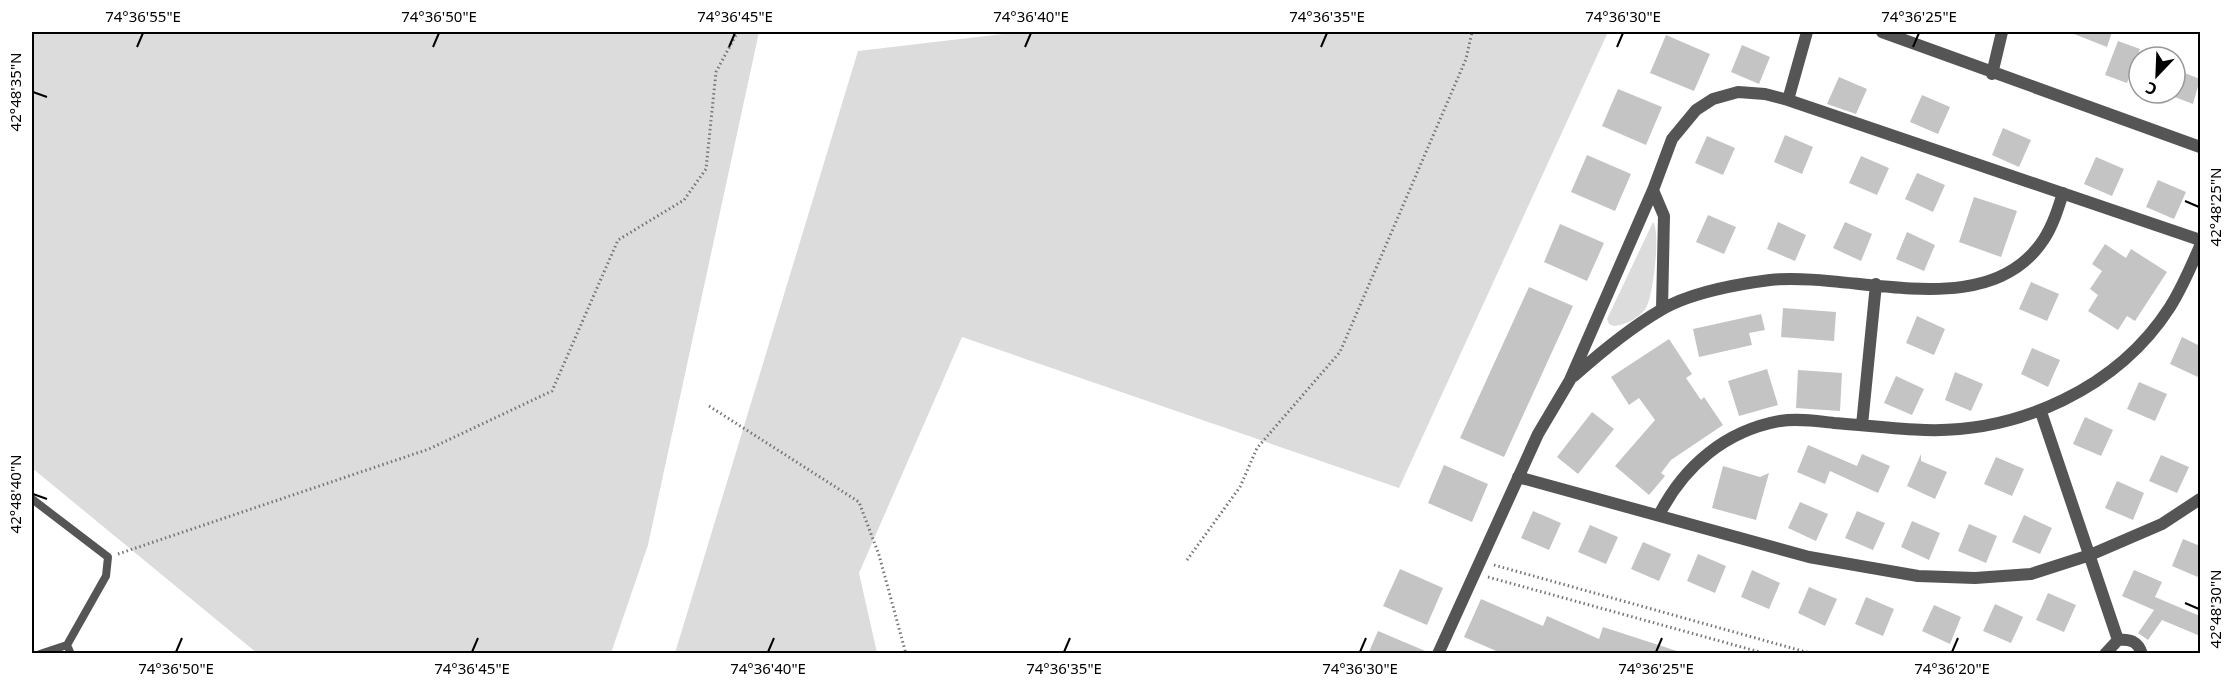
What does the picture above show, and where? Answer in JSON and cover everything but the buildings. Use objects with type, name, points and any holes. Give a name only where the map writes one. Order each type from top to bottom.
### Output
[{"type":"street","points":[[1788,100],[1807,32]]},
{"type":"street","points":[[1882,32],[1992,74],[2200,147]]},
{"type":"street","points":[[1992,74],[2002,32]]},
{"type":"street","points":[[1438,654],[1518,477],[1556,400],[1570,380],[1653,190],[1672,139],[1696,110],[1713,99],[1738,92],[1765,94],[1788,100],[2200,240]]},
{"type":"street","points":[[1653,190],[1664,216],[1662,309]]},
{"type":"street","points":[[1570,380],[1601,352],[1662,309],[1743,284],[1772,280],[1937,289],[1967,288],[2007,273],[2029,256],[2044,240],[2063,193]]},
{"type":"street","points":[[1659,515],[1672,489],[1688,470],[1732,437],[1754,427],[1782,420],[1925,430],[1965,429],[2005,423],[2041,412],[2102,376],[2127,357],[2150,334],[2170,308],[2200,246]]},
{"type":"street","points":[[1862,425],[1876,284]]},
{"type":"street","points":[[2041,412],[2118,640]]},
{"type":"street","points":[[1518,477],[1809,557],[1918,576],[1975,578],[2031,574],[2090,555],[2162,524],[2200,499]]},
{"type":"street","points":[[2105,654],[2118,640],[2129,639],[2135,643],[2142,654]]},
{"type":"lane","points":[[32,499],[108,557],[106,576],[67,645],[40,654]]},
{"type":"lane","points":[[67,645],[71,654]]},
{"type":"path","points":[[108,557],[429,449],[552,391],[618,240],[684,200],[705,169],[716,72],[737,33],[741,32]]},
{"type":"path","points":[[1187,560],[1240,487],[1257,448],[1341,352],[1466,59],[1472,32]]},
{"type":"path","points":[[709,406],[859,501],[879,555],[906,654]]},
{"type":"path","points":[[1476,567],[1767,654]]},
{"type":"path","points":[[1476,567],[1813,654]]},
{"type":"shaded area","points":[[32,32],[759,32],[648,545],[611,653],[257,653],[32,468]]},
{"type":"shaded area","points":[[1020,32],[1608,32],[1399,488],[962,337],[859,573],[877,653],[675,653],[858,51]]},
{"type":"shaded area","points":[[1653,222],[1656,238],[1655,264],[1649,302],[1640,315],[1628,323],[1614,326],[1609,324],[1607,319]]}]
